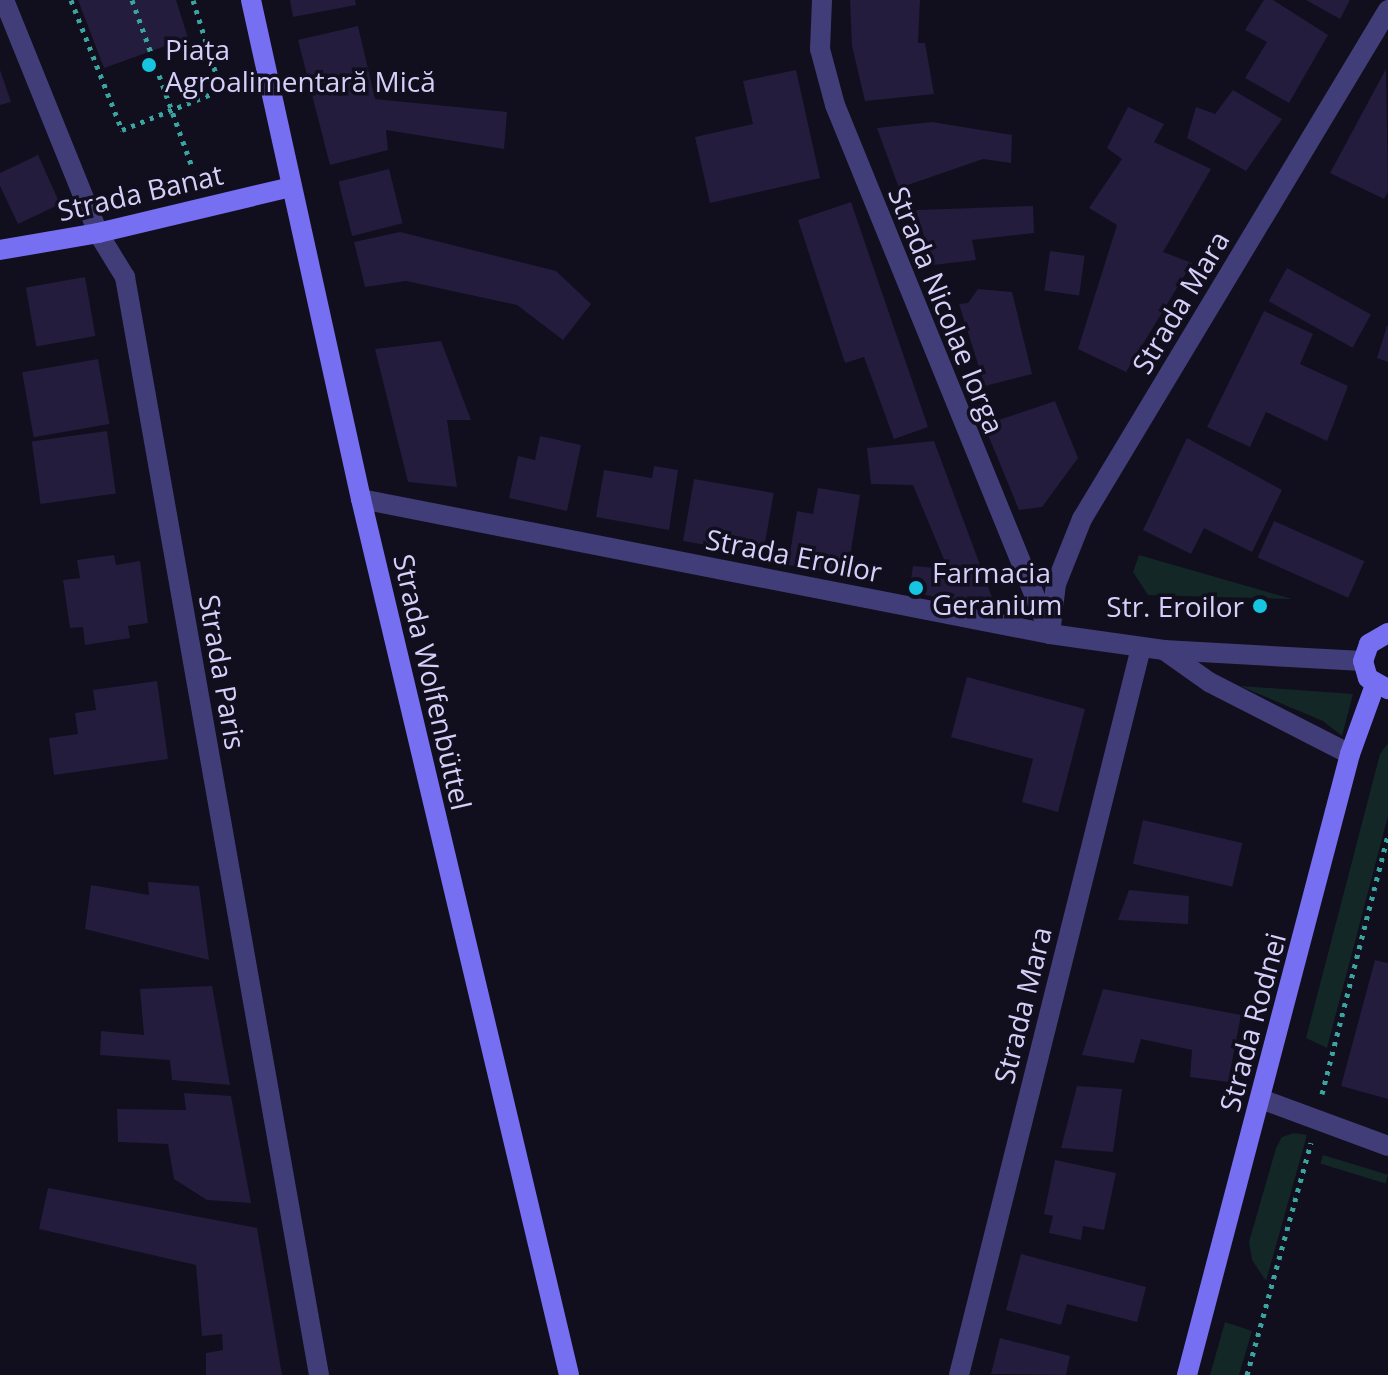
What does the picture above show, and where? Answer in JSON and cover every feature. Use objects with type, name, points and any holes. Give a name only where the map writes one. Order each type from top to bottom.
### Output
[{"type":"main road","name":"Strada Wolfenbüttel","points":[[251,0],[361,499],[569,1375]]},
{"type":"main road","name":"Strada Banat","points":[[0,250],[98,233],[291,187]]},
{"type":"main road","points":[[1363,661],[1369,644],[1388,633]]},
{"type":"main road","name":"Strada Rodnei","points":[[1187,1375],[1350,754],[1382,687],[1364,670],[1363,661]]},
{"type":"street","name":"Strada Paris","points":[[4,0],[98,233],[125,277],[319,1375]]},
{"type":"street","name":"Strada Nicolae Iorga","points":[[822,0],[820,49],[835,105],[1050,634]]},
{"type":"street","name":"Strada Mara","points":[[1050,634],[1056,584],[1082,519],[1388,10]]},
{"type":"street","name":"Strada Eroilor","points":[[361,499],[1050,634],[1164,650],[1363,661]]},
{"type":"street","name":"Strada Mara","points":[[959,1375],[1141,648]]},
{"type":"street","points":[[1164,650],[1209,682],[1350,754]]},
{"type":"street","points":[[1261,1099],[1388,1146]]},
{"type":"path","points":[[71,0],[122,130],[221,90],[193,0]]},
{"type":"path","points":[[132,0],[192,167]]},
{"type":"path","points":[[1322,1093],[1388,836]]},
{"type":"path","points":[[1247,1375],[1312,1136]]},
{"type":"green space","points":[[1139,555],[1292,599],[1148,595],[1133,572]]},
{"type":"green space","points":[[1240,686],[1353,694],[1342,736],[1323,721]]},
{"type":"green space","points":[[1388,743],[1388,816],[1327,1048],[1306,1038],[1380,754]]},
{"type":"green space","points":[[1294,1133],[1307,1135],[1266,1281],[1252,1260],[1249,1242],[1276,1148],[1282,1137]]},
{"type":"green space","points":[[1323,1155],[1388,1175],[1385,1183],[1320,1164]]},
{"type":"green space","points":[[1225,1322],[1252,1331],[1239,1375],[1210,1375]]},
{"type":"building","points":[[78,0],[176,0],[188,38],[104,68]]},
{"type":"building","points":[[290,0],[355,0],[356,5],[293,17]]},
{"type":"building","points":[[850,0],[920,0],[918,43],[925,43],[934,94],[865,101],[852,46]]},
{"type":"building","points":[[1264,0],[1273,0],[1328,35],[1289,103],[1245,78],[1267,42],[1245,30]]},
{"type":"building","points":[[1306,0],[1350,0],[1340,19]]},
{"type":"building","points":[[358,26],[375,99],[507,112],[504,149],[386,130],[388,150],[330,165],[298,40]]},
{"type":"building","points":[[1386,69],[1388,192],[1384,199],[1330,173]]},
{"type":"building","points":[[0,70],[11,102],[0,105]]},
{"type":"building","points":[[796,70],[820,178],[710,203],[695,137],[753,124],[743,81]]},
{"type":"building","points":[[1233,90],[1282,119],[1246,171],[1187,138],[1196,107],[1215,114]]},
{"type":"building","points":[[1128,107],[1164,124],[1154,142],[1211,169],[1163,252],[1192,263],[1126,372],[1078,349],[1117,225],[1089,208],[1122,159],[1107,148]]},
{"type":"building","points":[[932,122],[1012,135],[1011,163],[983,159],[899,188],[877,128]]},
{"type":"building","points":[[38,155],[60,204],[18,224],[0,186],[0,173]]},
{"type":"building","points":[[389,169],[403,223],[352,236],[339,182]]},
{"type":"building","points":[[851,202],[928,427],[894,439],[864,357],[845,363],[798,220]]},
{"type":"building","points":[[1033,206],[1034,233],[972,240],[976,260],[933,265],[916,210]]},
{"type":"building","points":[[400,232],[556,271],[591,304],[563,340],[517,305],[406,281],[365,287],[354,242]]},
{"type":"building","points":[[1050,251],[1085,256],[1079,295],[1044,291]]},
{"type":"building","points":[[1287,268],[1371,315],[1353,348],[1269,301]]},
{"type":"building","points":[[85,277],[95,336],[36,347],[26,287]]},
{"type":"building","points":[[978,289],[1012,292],[1032,374],[985,386],[959,304],[968,303]]},
{"type":"building","points":[[1264,311],[1313,334],[1300,364],[1348,386],[1327,441],[1266,412],[1250,447],[1207,427]]},
{"type":"building","points":[[1388,326],[1388,362],[1377,358]]},
{"type":"building","points":[[441,341],[471,420],[447,420],[457,487],[408,482],[375,349]]},
{"type":"building","points":[[98,359],[109,424],[34,437],[22,372]]},
{"type":"building","points":[[1055,401],[1078,458],[1042,507],[1019,510],[984,425]]},
{"type":"building","points":[[107,431],[116,493],[41,504],[32,442]]},
{"type":"building","points":[[540,436],[581,445],[567,511],[509,498],[518,456],[535,460]]},
{"type":"building","points":[[1187,438],[1282,490],[1252,552],[1204,528],[1191,554],[1143,530]]},
{"type":"building","points":[[934,441],[996,608],[909,592],[913,566],[948,569],[913,485],[871,484],[867,448]]},
{"type":"building","points":[[654,466],[678,470],[669,530],[596,517],[604,470],[652,478]]},
{"type":"building","points":[[694,479],[774,493],[763,555],[683,541]]},
{"type":"building","points":[[818,488],[860,495],[847,575],[788,565],[797,511],[813,514]]},
{"type":"building","points":[[1274,521],[1364,561],[1348,598],[1258,558]]},
{"type":"building","points":[[114,555],[116,565],[140,561],[148,623],[128,626],[130,638],[85,645],[83,627],[70,628],[63,580],[80,578],[77,560]]},
{"type":"building","points":[[967,677],[1085,709],[1058,812],[1022,802],[1033,759],[951,737]]},
{"type":"building","points":[[157,681],[168,759],[54,775],[49,738],[78,734],[75,713],[96,710],[93,690]]},
{"type":"building","points":[[1143,820],[1242,843],[1232,887],[1133,864]]},
{"type":"building","points":[[148,882],[199,886],[209,960],[85,929],[91,885],[149,895]]},
{"type":"building","points":[[1129,890],[1189,896],[1188,924],[1118,920]]},
{"type":"building","points":[[1375,960],[1388,963],[1388,1099],[1341,1086]]},
{"type":"building","points":[[212,986],[230,1085],[172,1080],[170,1060],[100,1055],[101,1031],[144,1035],[140,989]]},
{"type":"building","points":[[1103,989],[1241,1015],[1228,1082],[1190,1077],[1192,1050],[1141,1039],[1134,1063],[1082,1055]]},
{"type":"building","points":[[1077,1086],[1122,1089],[1113,1152],[1061,1148]]},
{"type":"building","points":[[184,1093],[231,1096],[251,1203],[207,1200],[174,1179],[168,1144],[118,1142],[117,1109],[186,1110]]},
{"type":"building","points":[[1055,1160],[1116,1173],[1104,1230],[1083,1226],[1081,1240],[1049,1233],[1053,1216],[1044,1214]]},
{"type":"building","points":[[48,1188],[257,1228],[282,1375],[206,1375],[206,1353],[223,1350],[222,1334],[202,1336],[196,1265],[39,1229]]},
{"type":"building","points":[[1021,1254],[1146,1287],[1137,1322],[1067,1304],[1061,1325],[1006,1310]]},
{"type":"building","points":[[1000,1338],[1070,1356],[1066,1375],[991,1374]]},
{"type":"place","name":"Piața Agroalimentară Mică","points":[[149,65]]},
{"type":"place","name":"Farmacia Geranium","points":[[916,588]]},
{"type":"place","name":"Str. Eroilor","points":[[1260,606]]}]
